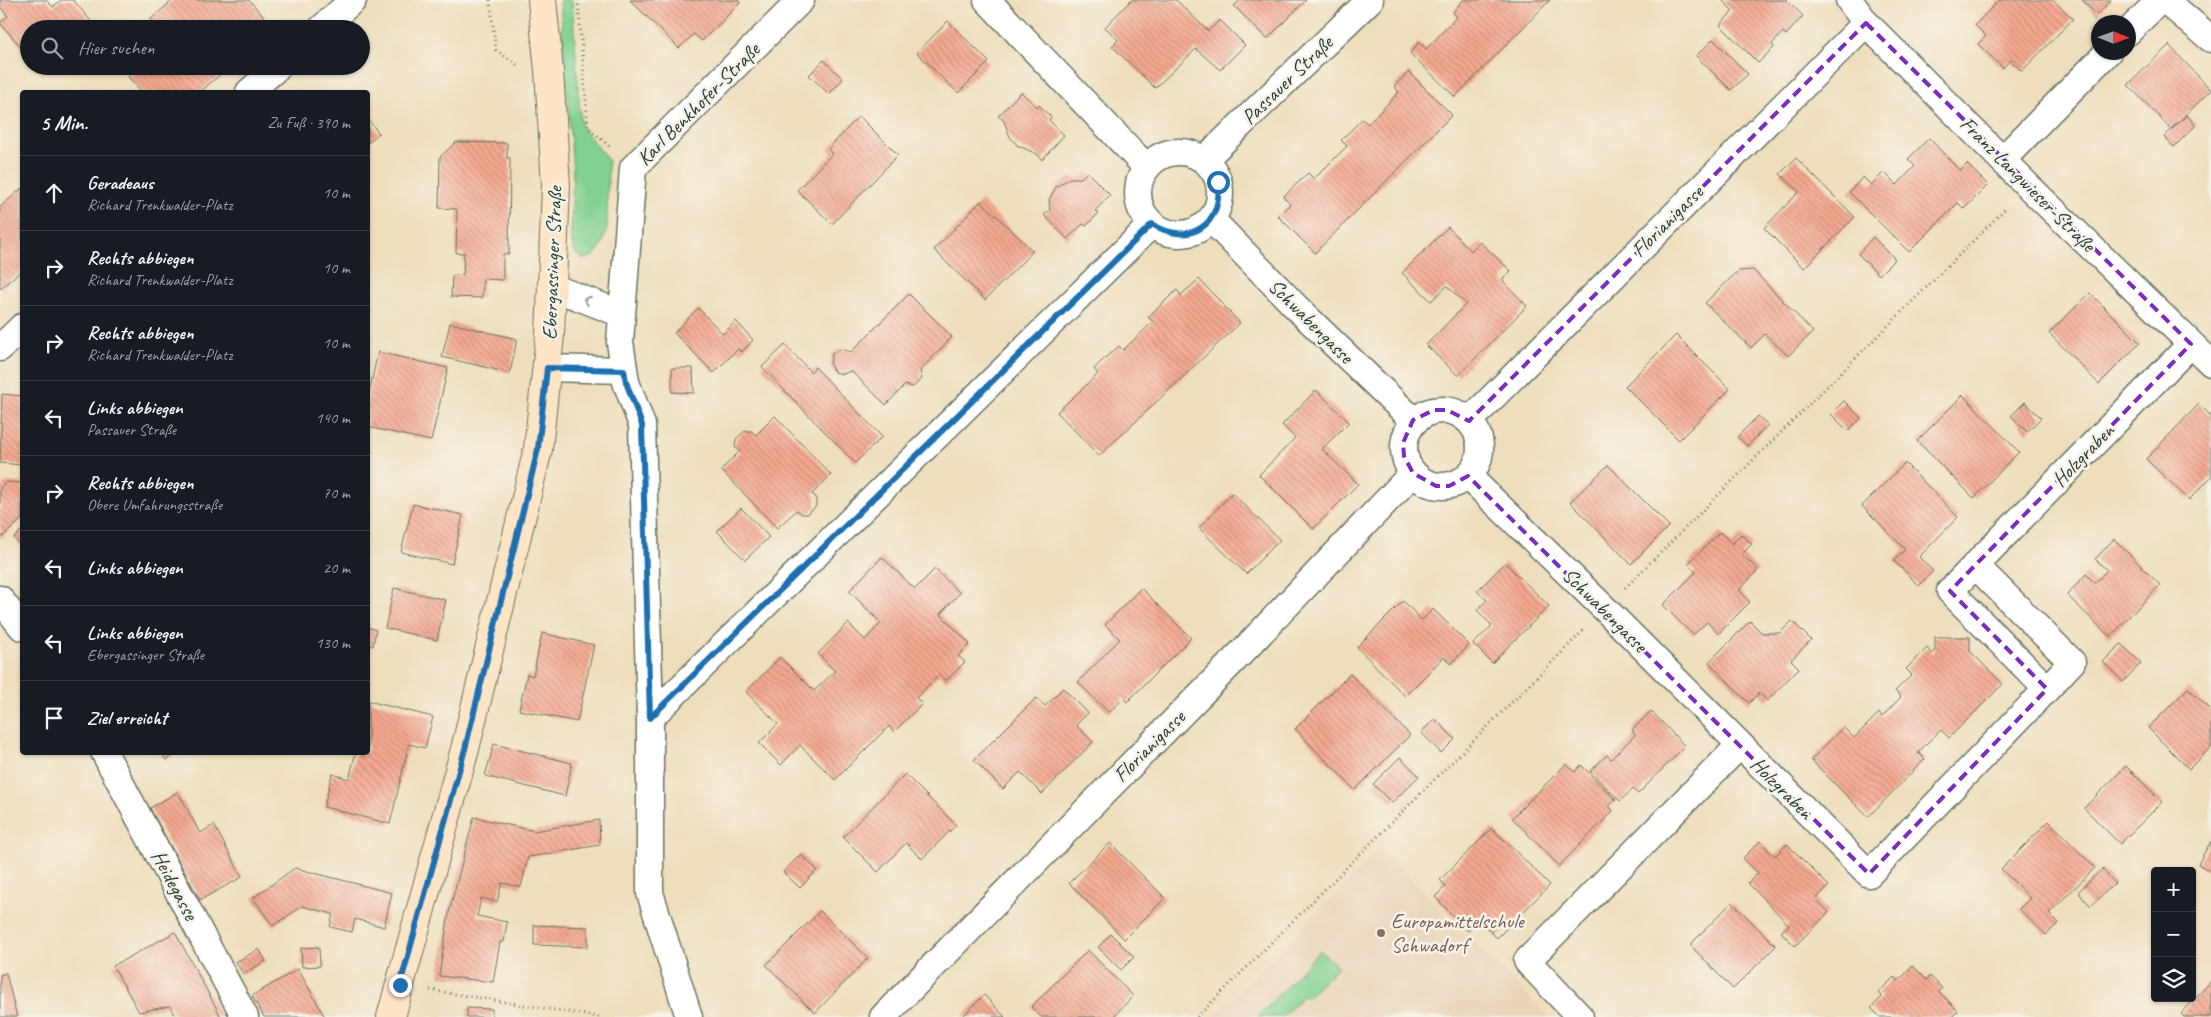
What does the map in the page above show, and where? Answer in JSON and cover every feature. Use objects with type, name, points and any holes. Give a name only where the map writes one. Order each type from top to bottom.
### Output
[{"type":"main road","name":"Ebergassinger Straße","points":[[391,1017],[465,749],[538,449],[547,368],[556,185],[549,71],[542,0]]},
{"type":"street","points":[[331,20],[354,0]]},
{"type":"street","name":"Karl Benkhofer-Straße","points":[[689,1017],[650,894],[650,718],[642,425],[626,382],[620,342],[633,168],[802,0]]},
{"type":"street","points":[[986,0],[1147,168]]},
{"type":"street","name":"Passauer Straße","points":[[1204,160],[1370,0]]},
{"type":"street","name":"Franz Langwieser-Straße","points":[[1849,0],[1866,23],[2211,363]]},
{"type":"street","points":[[2136,24],[2160,0]]},
{"type":"street","points":[[2165,0],[2211,39]]},
{"type":"street","name":"Florianigasse","points":[[1469,421],[1866,23]]},
{"type":"street","points":[[2003,159],[2100,60]]},
{"type":"street","points":[[251,90],[269,75]]},
{"type":"street","points":[[1181,152],[1204,160],[1218,182],[1220,196],[1216,210],[1210,220],[1200,229],[1186,234],[1164,231],[1152,224],[1143,213],[1138,195],[1140,181],[1147,168],[1154,161],[1167,154],[1181,152]]},
{"type":"street","name":"Schwabengasse","points":[[1210,220],[1300,311],[1413,420]]},
{"type":"street","points":[[650,718],[1152,224]]},
{"type":"street","points":[[552,287],[622,314]]},
{"type":"street","points":[[0,348],[20,329]]},
{"type":"street","name":"Holzgraben","points":[[2047,689],[1950,591],[2191,344]]},
{"type":"street","points":[[547,368],[624,370]]},
{"type":"street","points":[[1434,410],[1447,410],[1459,413],[1469,421],[1479,439],[1479,456],[1468,476],[1449,486],[1436,486],[1423,482],[1413,474],[1404,456],[1403,443],[1413,420],[1434,410]]},
{"type":"street","name":"Florianigasse","points":[[883,1017],[1245,649],[1413,474]]},
{"type":"street","name":"Schwabengasse","points":[[1468,476],[1605,609],[1739,746]]},
{"type":"street","name":"Holzgraben","points":[[1580,1017],[1527,961],[1739,746],[1868,874],[2072,662],[1975,565]]},
{"type":"street","points":[[0,598],[20,624]]},
{"type":"street","name":"Heidegasse","points":[[106,755],[245,1017]]},
{"type":"path","points":[[490,0],[496,50],[529,73],[549,71]]},
{"type":"path","points":[[578,0],[588,126],[633,168]]},
{"type":"path","points":[[400,985],[599,1017]]},
{"type":"highlighted area","points":[[1866,23],[2191,344],[1950,591],[2047,689],[1869,874],[1468,476],[1449,486],[1436,486],[1413,473],[1404,456],[1403,443],[1413,420],[1434,410],[1447,410],[1469,421]]},
{"type":"shaded area","name":"Europamittelschule Schwadorf","points":[[1381,849],[1549,1017],[1213,1017]]},
{"type":"green space","points":[[560,0],[572,0],[581,126],[608,160],[607,228],[602,245],[594,256],[583,259],[575,253],[571,238],[573,171]]},
{"type":"green space","points":[[1320,950],[1338,967],[1307,998],[1304,995],[1282,1017],[1258,1017]]},
{"type":"building","points":[[0,0],[46,0],[53,7],[61,0],[73,0],[90,20],[20,20],[20,46],[0,23],[8,16],[0,7]]},
{"type":"building","points":[[173,0],[249,0],[264,17],[261,20],[150,20]]},
{"type":"building","points":[[630,0],[737,0],[740,3],[702,41],[694,34],[679,48]]},
{"type":"building","points":[[1131,0],[1176,0],[1208,31],[1220,20],[1245,45],[1220,70],[1196,49],[1155,88],[1112,46],[1118,40],[1105,27]]},
{"type":"building","points":[[1240,0],[1306,0],[1267,39],[1234,6]]},
{"type":"building","points":[[1463,0],[1550,0],[1455,97],[1410,53],[1419,42],[1426,49],[1457,17],[1453,12]]},
{"type":"building","points":[[1722,0],[1787,0],[1803,16],[1786,35],[1783,32],[1772,44],[1774,47],[1758,63],[1720,25],[1733,11]]},
{"type":"building","points":[[1999,0],[2053,0],[2073,19],[2022,71],[2010,60],[2003,68],[1978,44],[1986,36],[1975,25]]},
{"type":"building","points":[[2082,0],[2111,0],[2097,15]]},
{"type":"building","points":[[948,21],[989,62],[958,93],[917,53]]},
{"type":"building","points":[[1713,39],[1748,74],[1731,90],[1696,56]]},
{"type":"building","points":[[2169,45],[2211,90],[2171,129],[2128,85]]},
{"type":"building","points":[[824,60],[843,79],[829,94],[809,75]]},
{"type":"building","points":[[1409,72],[1452,115],[1315,253],[1278,216],[1290,204],[1283,197],[1308,173],[1314,179],[1347,146],[1341,140],[1362,119],[1368,124],[1399,92],[1394,86]]},
{"type":"building","points":[[130,75],[220,75],[202,90],[140,90],[128,77]]},
{"type":"building","points":[[1021,92],[1037,107],[1039,105],[1051,117],[1049,120],[1064,135],[1042,160],[1037,154],[1017,145],[1010,137],[1004,121],[998,116]]},
{"type":"building","points":[[2187,115],[2196,125],[2174,147],[2164,137]]},
{"type":"building","points":[[859,116],[898,155],[832,224],[797,190],[832,154],[828,149]]},
{"type":"building","points":[[370,122],[379,133],[370,141]]},
{"type":"building","points":[[1929,138],[1960,171],[1967,164],[1988,185],[1964,209],[1958,203],[1909,252],[1849,192],[1863,177],[1871,185],[1884,172],[1897,185],[1915,166],[1908,159]]},
{"type":"building","points":[[456,142],[507,143],[507,158],[510,158],[509,254],[503,254],[503,280],[483,279],[482,298],[451,297],[452,276],[463,275],[464,253],[456,253],[457,209],[439,208],[440,157]]},
{"type":"building","points":[[1796,158],[1855,217],[1804,268],[1764,228],[1799,192],[1780,174]]},
{"type":"building","points":[[1087,172],[1110,195],[1095,211],[1098,214],[1086,226],[1083,224],[1067,239],[1044,215],[1050,210],[1049,200],[1056,187],[1070,178],[1081,178]]},
{"type":"building","points":[[20,190],[20,272],[0,289],[0,207]]},
{"type":"building","points":[[981,201],[1033,251],[985,300],[934,250]]},
{"type":"building","points":[[1448,227],[1471,251],[1480,242],[1511,271],[1502,280],[1527,306],[1458,376],[1426,345],[1466,304],[1447,286],[1431,301],[1402,273]]},
{"type":"building","points":[[1873,237],[1895,259],[1879,275],[1858,254]]},
{"type":"building","points":[[1753,270],[1813,332],[1788,356],[1765,334],[1751,348],[1705,303],[1738,271]]},
{"type":"building","points":[[1199,279],[1240,323],[1099,456],[1057,412],[1098,374],[1094,369],[1106,357],[1119,346],[1123,350],[1153,322],[1148,317],[1177,290],[1181,295]]},
{"type":"building","points":[[2090,293],[2140,343],[2099,384],[2049,333]]},
{"type":"building","points":[[909,294],[952,337],[920,371],[922,379],[913,387],[905,385],[886,405],[851,371],[843,374],[834,372],[830,365],[832,354],[840,349],[851,352]]},
{"type":"building","points":[[698,308],[723,334],[736,321],[753,340],[742,352],[738,349],[714,373],[674,333]]},
{"type":"building","points":[[450,323],[517,339],[510,373],[442,357]]},
{"type":"building","points":[[1676,335],[1730,389],[1679,440],[1625,386]]},
{"type":"building","points":[[785,345],[811,372],[815,367],[882,437],[855,463],[762,367]]},
{"type":"building","points":[[378,352],[448,368],[431,441],[370,427],[370,388]]},
{"type":"building","points":[[672,368],[693,368],[694,393],[672,392]]},
{"type":"building","points":[[1316,390],[1349,422],[1322,449],[1358,484],[1313,529],[1259,475],[1295,438],[1282,425]]},
{"type":"building","points":[[2,394],[20,396],[20,465],[0,463]]},
{"type":"building","points":[[1963,395],[2019,452],[1974,498],[1917,441]]},
{"type":"building","points":[[1844,401],[1861,418],[1848,431],[1831,414]]},
{"type":"building","points":[[2025,402],[2041,418],[2027,432],[2011,416]]},
{"type":"building","points":[[2199,404],[2211,416],[2211,477],[2189,500],[2146,459]]},
{"type":"building","points":[[775,416],[831,475],[812,494],[816,497],[816,506],[808,514],[802,514],[797,510],[777,528],[721,470],[740,451],[735,447],[736,439],[745,431],[751,431],[756,435]]},
{"type":"building","points":[[1758,416],[1768,425],[1747,446],[1737,437]]},
{"type":"building","points":[[1905,463],[1958,517],[1919,557],[1933,571],[1919,586],[1894,561],[1905,549],[1862,506]]},
{"type":"building","points":[[1608,465],[1669,526],[1631,564],[1570,502]]},
{"type":"building","points":[[6,482],[20,483],[20,521],[0,539],[0,488]]},
{"type":"building","points":[[1232,493],[1280,540],[1246,574],[1199,528]]},
{"type":"building","points":[[413,504],[463,515],[452,564],[401,552]]},
{"type":"building","points":[[741,508],[769,537],[745,560],[717,531]]},
{"type":"building","points":[[20,532],[20,545],[14,538]]},
{"type":"building","points":[[1720,532],[1732,544],[1741,534],[1752,544],[1742,554],[1758,570],[1739,590],[1750,602],[1718,634],[1707,622],[1693,635],[1663,605],[1696,572],[1688,564]]},
{"type":"building","points":[[2114,539],[2160,585],[2110,637],[2067,595],[2086,574],[2095,583],[2107,570],[2095,559]]},
{"type":"building","points":[[882,557],[915,589],[935,569],[960,593],[940,614],[970,644],[958,656],[965,662],[946,681],[939,675],[916,698],[922,704],[894,732],[889,726],[835,780],[800,745],[781,765],[759,743],[778,724],[746,692],[780,657],[814,691],[835,671],[818,654],[848,623],[865,640],[881,623],[849,591]]},
{"type":"building","points":[[1505,563],[1549,606],[1492,663],[1473,644],[1492,626],[1477,610],[1487,600],[1477,591]]},
{"type":"building","points":[[394,588],[446,600],[437,640],[385,628]]},
{"type":"building","points":[[1141,588],[1191,638],[1127,702],[1123,698],[1109,713],[1078,682],[1120,639],[1105,625]]},
{"type":"building","points":[[1403,601],[1422,620],[1433,609],[1469,645],[1451,664],[1444,657],[1405,696],[1357,647]]},
{"type":"building","points":[[1750,621],[1762,633],[1780,633],[1792,621],[1811,640],[1791,660],[1799,668],[1767,701],[1759,693],[1749,703],[1709,662]]},
{"type":"building","points":[[370,628],[376,630],[373,646],[370,645]]},
{"type":"building","points":[[542,633],[594,645],[577,722],[519,710],[527,674],[533,676]]},
{"type":"building","points":[[1935,637],[1970,637],[1970,651],[2003,684],[1949,738],[1941,730],[1927,743],[1918,753],[1925,759],[1868,817],[1811,760],[1843,727],[1854,738],[1879,713],[1882,717],[1901,697],[1895,691],[1912,675],[1906,669],[1927,648],[1932,654],[1935,651]]},
{"type":"building","points":[[2121,644],[2141,663],[2123,682],[2103,662]]},
{"type":"building","points":[[1350,674],[1410,735],[1355,790],[1295,729]]},
{"type":"building","points":[[1063,688],[1088,713],[1076,725],[1093,742],[1042,794],[1020,772],[1003,789],[974,760],[1036,698],[1045,706]]},
{"type":"building","points":[[2188,688],[2211,711],[2211,747],[2189,769],[2148,728]]},
{"type":"building","points":[[370,701],[433,717],[425,748],[409,744],[390,824],[324,807],[332,774],[349,779],[355,755],[370,755]]},
{"type":"building","points":[[1651,711],[1685,746],[1638,794],[1633,789],[1620,801],[1590,771],[1607,755],[1611,759],[1635,735],[1632,730]]},
{"type":"building","points":[[1435,719],[1455,739],[1441,753],[1421,732]]},
{"type":"building","points":[[494,744],[572,763],[565,796],[485,776]]},
{"type":"building","points":[[163,755],[174,755],[166,760]]},
{"type":"building","points":[[1400,757],[1419,776],[1392,803],[1373,784]]},
{"type":"building","points":[[1566,764],[1575,772],[1581,765],[1616,800],[1609,806],[1613,811],[1559,866],[1512,818]]},
{"type":"building","points":[[2126,766],[2162,802],[2120,844],[2084,808]]},
{"type":"building","points":[[905,774],[956,825],[922,859],[906,843],[878,872],[843,837]]},
{"type":"building","points":[[178,792],[200,833],[214,825],[242,877],[200,900],[150,808]]},
{"type":"building","points":[[474,817],[534,831],[599,820],[600,845],[528,857],[521,887],[502,883],[497,902],[481,898],[477,916],[507,922],[504,942],[500,942],[493,982],[439,976],[449,912]]},
{"type":"building","points":[[2049,821],[2095,868],[2049,913],[2059,923],[2046,935],[2019,909],[2030,898],[2001,869]]},
{"type":"building","points":[[1492,828],[1550,885],[1497,938],[1479,920],[1468,931],[1435,897],[1446,886],[1440,880]]},
{"type":"building","points":[[1760,841],[1775,856],[1787,844],[1829,886],[1816,899],[1829,912],[1795,946],[1781,932],[1789,925],[1748,883],[1758,873],[1743,858]]},
{"type":"building","points":[[2211,841],[2211,872],[2198,864]]},
{"type":"building","points":[[1110,843],[1165,898],[1124,939],[1069,883]]},
{"type":"building","points":[[801,854],[817,870],[800,888],[783,872]]},
{"type":"building","points":[[295,868],[392,893],[384,927],[355,919],[352,932],[330,927],[333,914],[302,906],[273,926],[253,898]]},
{"type":"building","points":[[2102,869],[2115,883],[2091,906],[2078,892]]},
{"type":"building","points":[[1732,902],[1776,946],[1733,989],[1690,945]]},
{"type":"building","points":[[820,911],[868,958],[815,1013],[766,965]]},
{"type":"building","points":[[534,925],[588,927],[588,947],[534,945]]},
{"type":"building","points":[[175,932],[221,1017],[176,1017],[170,1006],[139,1012],[113,966]]},
{"type":"building","points":[[1111,934],[1134,957],[1121,970],[1098,947]]},
{"type":"building","points":[[319,947],[320,966],[302,967],[301,948]]},
{"type":"building","points":[[259,949],[266,961],[243,974],[236,962]]},
{"type":"building","points":[[1088,950],[1133,996],[1113,1017],[1041,1017],[1031,1007]]},
{"type":"building","points":[[1913,966],[1927,980],[1930,976],[1942,988],[1939,992],[1958,1011],[1952,1017],[1880,1017],[1871,1008],[1882,997],[1878,993],[1894,977],[1898,981]]},
{"type":"building","points":[[298,969],[325,1017],[264,1017],[252,996]]},
{"type":"building","points":[[6,973],[17,1017],[0,1017],[0,975]]},
{"type":"building","points":[[2211,981],[2211,1017],[2184,1017],[2181,1014],[2192,1002],[2196,1002],[2196,998]]},
{"type":"building","points":[[984,995],[1005,1017],[962,1017]]},
{"type":"building","points":[[467,1008],[492,1009],[492,1017],[467,1017]]},
{"type":"place","name":"Europamittelschule Schwadorf","points":[[1381,933]]},
{"type":"route","points":[[400,985],[465,749],[538,449],[547,368],[624,370],[626,382],[642,425],[650,718],[1152,224],[1164,231],[1186,234],[1200,229],[1210,220],[1216,210],[1220,196],[1218,182]]}]
